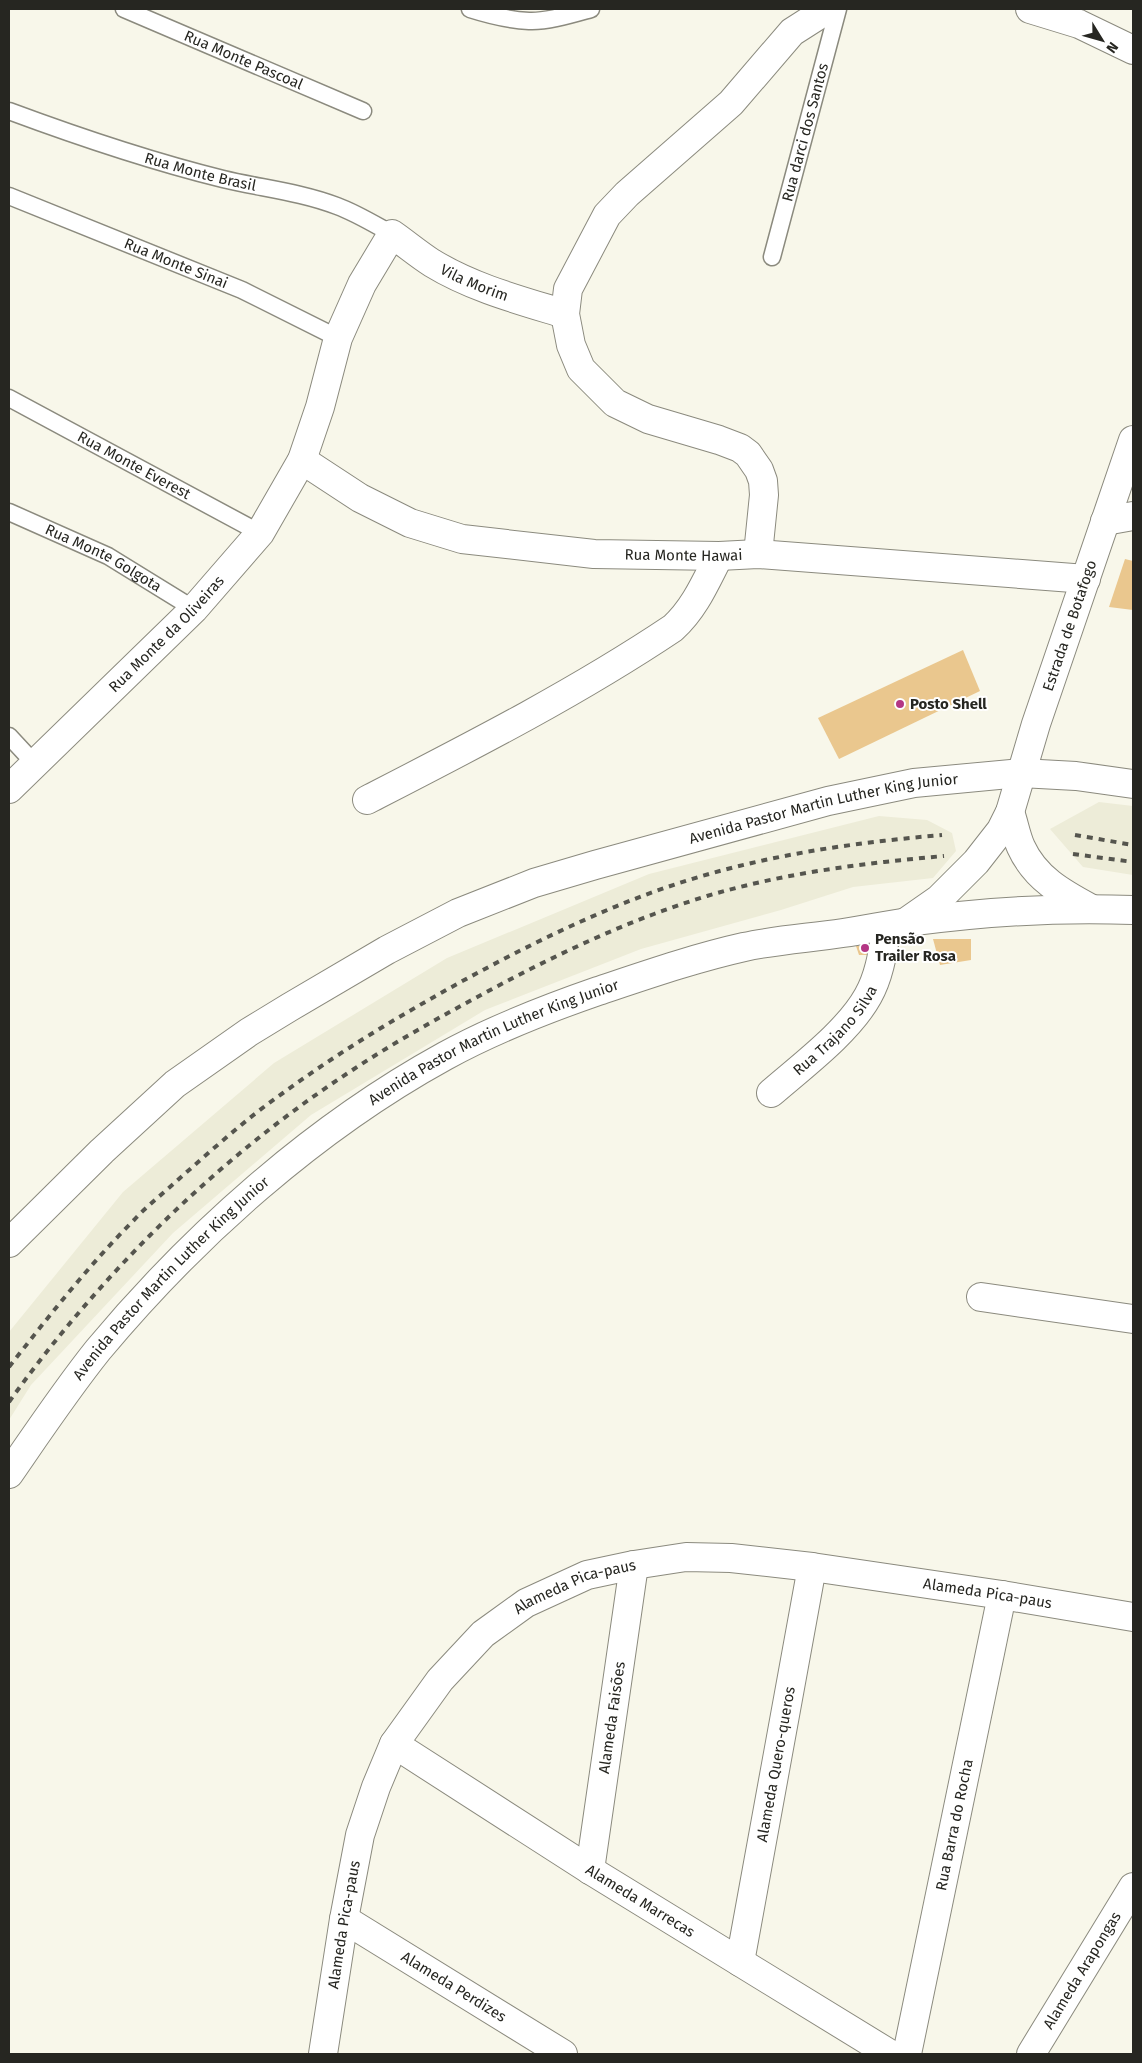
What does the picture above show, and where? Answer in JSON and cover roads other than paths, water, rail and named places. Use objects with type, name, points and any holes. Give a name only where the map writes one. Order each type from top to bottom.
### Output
[{"type":"street","points":[[758,554],[764,495],[763,481],[759,470],[748,454],[740,448],[719,440],[648,419],[615,403],[581,369],[571,345],[565,314],[568,289],[607,215],[627,194],[731,103],[792,32],[828,9]]},
{"type":"street","points":[[1030,9],[1080,16],[1133,50]]},
{"type":"street","name":"Vila Morim","points":[[392,234],[432,262],[462,279],[491,291],[565,314]]},
{"type":"street","name":"Rua Monte da Oliveiras","points":[[9,789],[194,609],[260,534],[302,460],[320,407],[338,338],[362,284],[392,234]]},
{"type":"street","name":"Estrada de Botafogo","points":[[896,924],[938,899],[976,862],[1000,830],[1010,812],[1020,773],[1133,440]]},
{"type":"street","name":"Rua Monte Hawai","points":[[302,460],[360,498],[410,523],[462,539],[594,554],[719,556],[758,554],[1086,579]]},
{"type":"street","points":[[1105,521],[1133,516]]},
{"type":"street","points":[[367,800],[506,727],[673,628],[685,617],[693,605],[719,556]]},
{"type":"street","name":"Avenida Pastor Martin Luther King Junior","points":[[9,1243],[102,1151],[175,1084],[249,1032],[290,1007],[387,950],[458,913],[534,883],[828,801],[914,783],[1020,773],[1076,776],[1133,784]]},
{"type":"street","points":[[1010,812],[1021,846],[1033,867],[1049,884],[1090,908]]},
{"type":"street","name":"Avenida Pastor Martin Luther King Junior","points":[[9,1474],[55,1407],[98,1350],[155,1287],[232,1210],[297,1156],[374,1098],[448,1054],[540,1012],[653,972],[746,947],[896,924],[1034,910],[1090,908],[1133,910]]},
{"type":"street","name":"Rua Trajano Silva","points":[[770,1093],[854,1018],[868,995],[896,924]]},
{"type":"street","points":[[981,1297],[1133,1319]]},
{"type":"street","name":"Alameda Pica-paus","points":[[323,2054],[344,1919],[360,1835],[376,1787],[394,1744],[440,1680],[483,1634],[526,1603],[587,1575],[686,1557],[732,1558],[812,1567],[1002,1595],[1133,1617]]},
{"type":"street","name":"Alameda Faisões","points":[[590,1870],[634,1565]]},
{"type":"street","name":"Alameda Quero-queros","points":[[740,1962],[812,1567]]},
{"type":"street","name":"Rua Barra do Rocha","points":[[906,2054],[1002,1595]]},
{"type":"street","name":"Alameda Marrecas","points":[[394,1744],[590,1870],[890,2054]]},
{"type":"street","name":"Alameda Arapongas","points":[[1031,2054],[1133,1887]]},
{"type":"street","name":"Alameda Perdizes","points":[[344,1919],[563,2054]]},
{"type":"lane","name":"Rua Monte Pascoal","points":[[124,9],[363,111]]},
{"type":"lane","points":[[470,9],[530,22],[566,16],[591,9]]},
{"type":"lane","name":"Rua darci dos Santos","points":[[772,256],[838,9]]},
{"type":"lane","name":"Rua Monte Brasil","points":[[9,111],[89,140],[161,162],[336,206],[364,218],[392,234]]},
{"type":"lane","name":"Rua Monte Sinai","points":[[9,196],[242,290],[338,338]]},
{"type":"lane","name":"Rua Monte Everest","points":[[9,398],[260,534]]},
{"type":"lane","name":"Rua Monte Golgota","points":[[9,512],[108,556],[194,609]]},
{"type":"lane","points":[[9,736],[36,764]]},
{"type":"railway","points":[[9,1367],[85,1273],[151,1203],[230,1134],[305,1077],[374,1032],[420,1005],[553,934],[611,908],[671,886],[731,868],[791,855],[881,841],[942,835]]},
{"type":"railway","points":[[1075,835],[1133,845]]},
{"type":"railway","points":[[1073,854],[1133,862]]},
{"type":"railway","points":[[9,1402],[83,1307],[166,1219],[210,1178],[305,1103],[369,1059],[417,1030],[508,981],[591,940],[648,916],[707,896],[765,881],[824,870],[944,856]]},
{"type":"place","name":"Posto Shell","points":[[900,704]]},
{"type":"place","name":"Pensão Trailer Rosa","points":[[865,948]]}]
